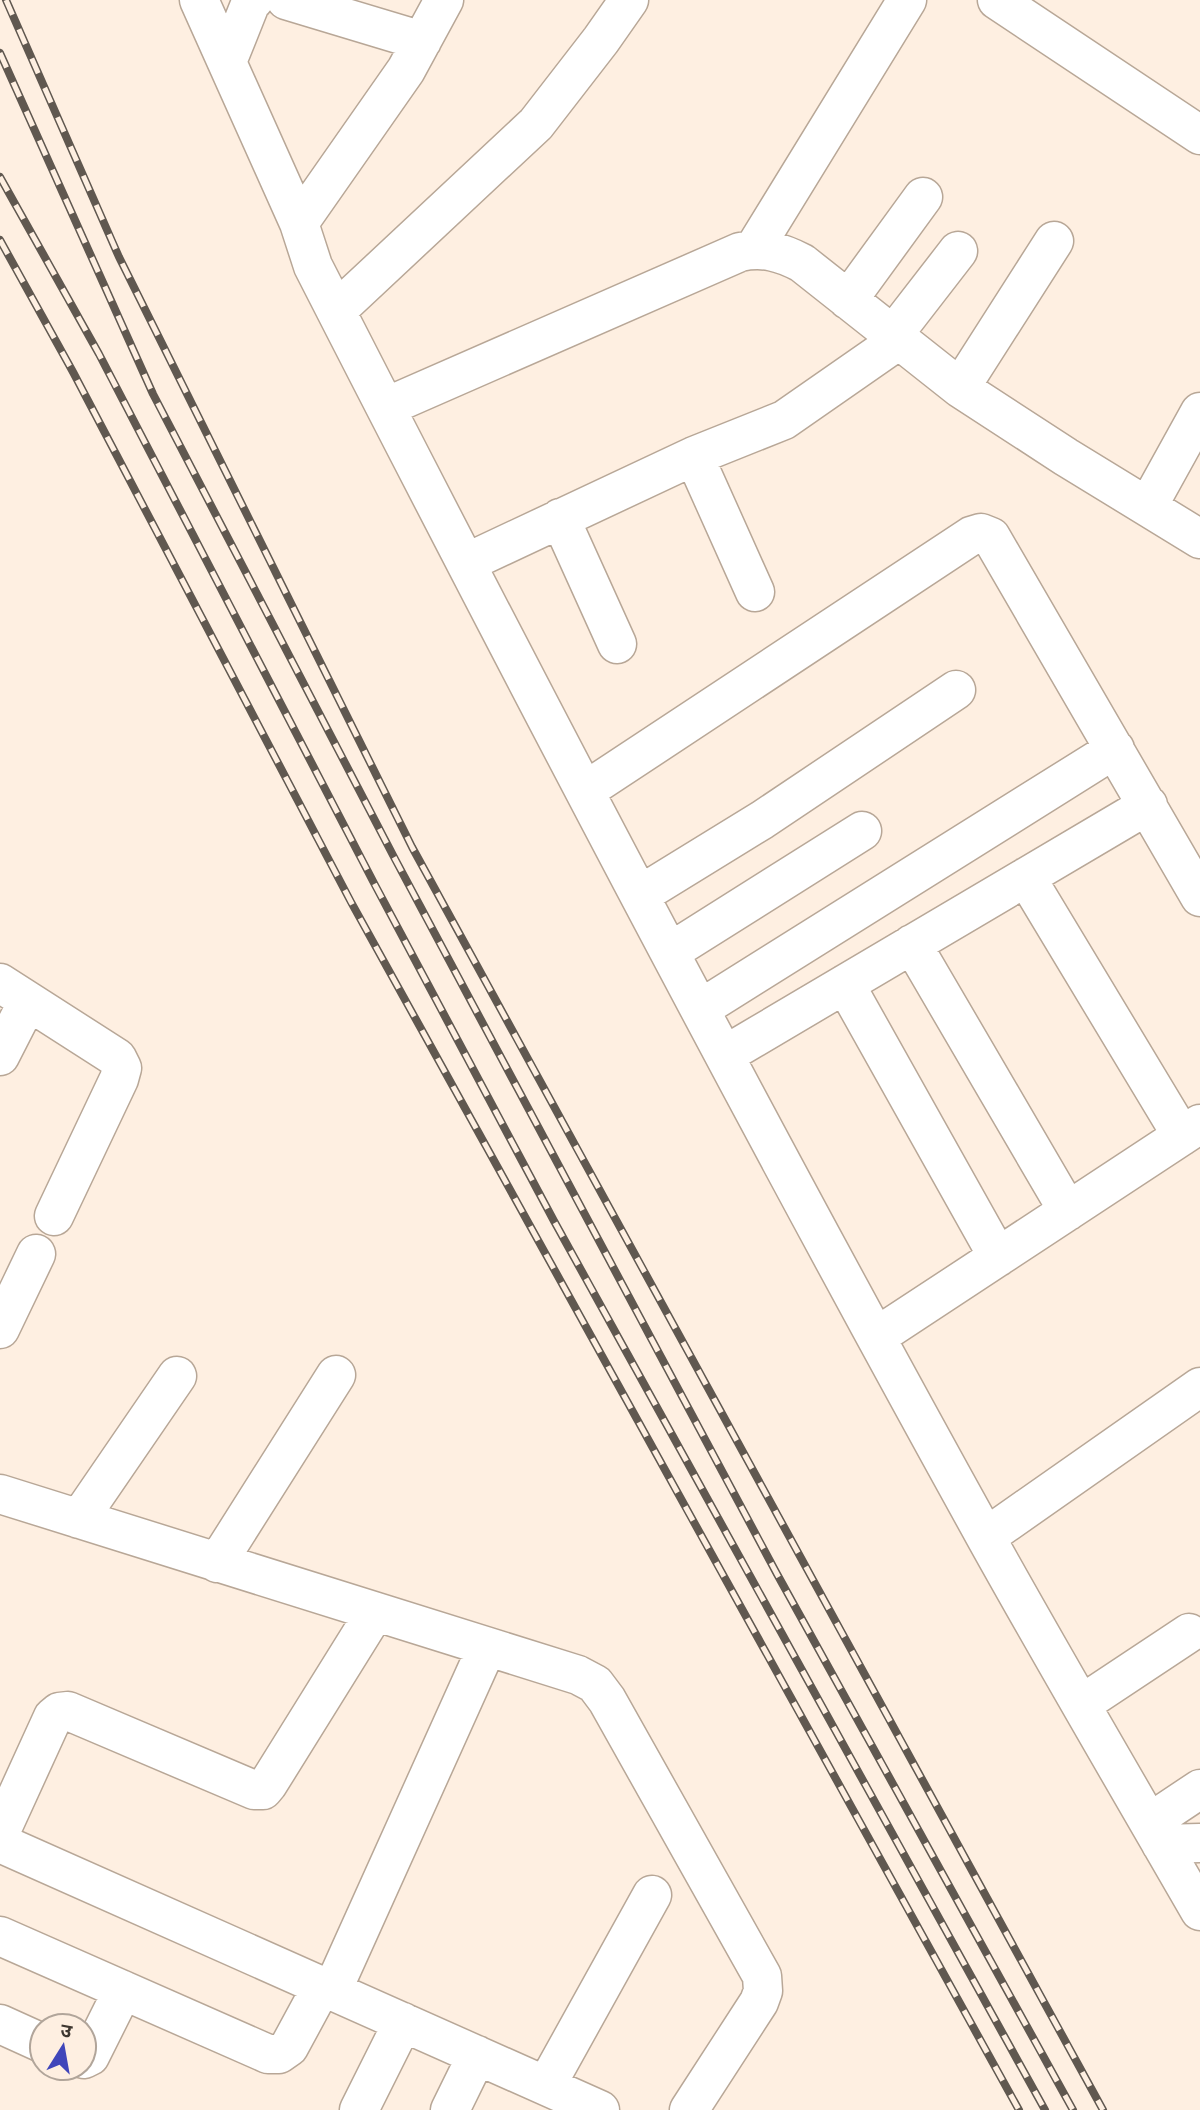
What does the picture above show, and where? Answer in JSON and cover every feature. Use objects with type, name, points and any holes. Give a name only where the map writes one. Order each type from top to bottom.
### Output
[{"type":"street","points":[[199,0],[299,223],[313,266],[585,791],[876,1337],[986,1537],[1200,1911]]},
{"type":"street","points":[[227,62],[254,0]]},
{"type":"street","points":[[286,0],[422,41]]},
{"type":"street","points":[[299,223],[406,70],[444,0]]},
{"type":"street","points":[[336,311],[536,124],[629,0]]},
{"type":"street","points":[[754,249],[907,0]]},
{"type":"street","points":[[997,0],[1200,135]]},
{"type":"street","points":[[848,300],[923,197]]},
{"type":"street","points":[[960,388],[1054,242]]},
{"type":"street","points":[[386,407],[740,252],[770,250],[786,254],[802,263],[960,388],[1200,539]]},
{"type":"street","points":[[466,563],[694,456],[784,420],[896,338],[958,251]]},
{"type":"street","points":[[1148,506],[1200,412]]},
{"type":"street","points":[[694,456],[755,592]]},
{"type":"street","points":[[560,518],[617,644]]},
{"type":"street","points":[[585,791],[960,544],[981,533],[990,537],[1200,897]]},
{"type":"street","points":[[640,895],[762,820],[956,690]]},
{"type":"street","points":[[700,1009],[1115,749]]},
{"type":"street","points":[[725,1055],[1148,805]]},
{"type":"street","points":[[670,952],[862,831]]},
{"type":"street","points":[[876,1337],[1191,1130],[1026,877]]},
{"type":"street","points":[[912,944],[1068,1211]]},
{"type":"street","points":[[845,984],[998,1257]]},
{"type":"street","points":[[0,1056],[14,992],[117,1058],[122,1068],[54,1216]]},
{"type":"street","points":[[0,1328],[36,1254]]},
{"type":"street","points":[[79,1520],[177,1376]]},
{"type":"street","points":[[217,1563],[336,1376]]},
{"type":"street","points":[[986,1537],[1200,1387]]},
{"type":"street","points":[[0,1494],[578,1675],[595,1684],[607,1700],[762,1976],[764,1991],[759,2003],[689,2110]]},
{"type":"street","points":[[0,1833],[53,1717],[68,1711],[254,1790],[263,1790],[375,1612]]},
{"type":"street","points":[[1082,1704],[1189,1633]]},
{"type":"street","points":[[0,1936],[268,2054],[279,2054],[289,2048],[327,1989],[487,1647]]},
{"type":"street","points":[[1155,1833],[1200,1789]]},
{"type":"street","points":[[1155,1833],[1200,1843]]},
{"type":"street","points":[[0,1843],[403,2022],[569,2101],[652,1895]]},
{"type":"street","points":[[98,2040],[123,1990]]},
{"type":"street","points":[[359,2110],[403,2022]]},
{"type":"street","points":[[0,2024],[28,2037]]},
{"type":"street","points":[[450,2110],[477,2056]]},
{"type":"railway","points":[[6,0],[119,257],[412,847],[1103,2110]]},
{"type":"railway","points":[[0,53],[153,394],[395,859],[777,1574],[1073,2110]]},
{"type":"railway","points":[[0,177],[99,354],[375,885],[554,1221],[1045,2110]]},
{"type":"railway","points":[[0,240],[73,372],[351,902],[1019,2110]]}]
